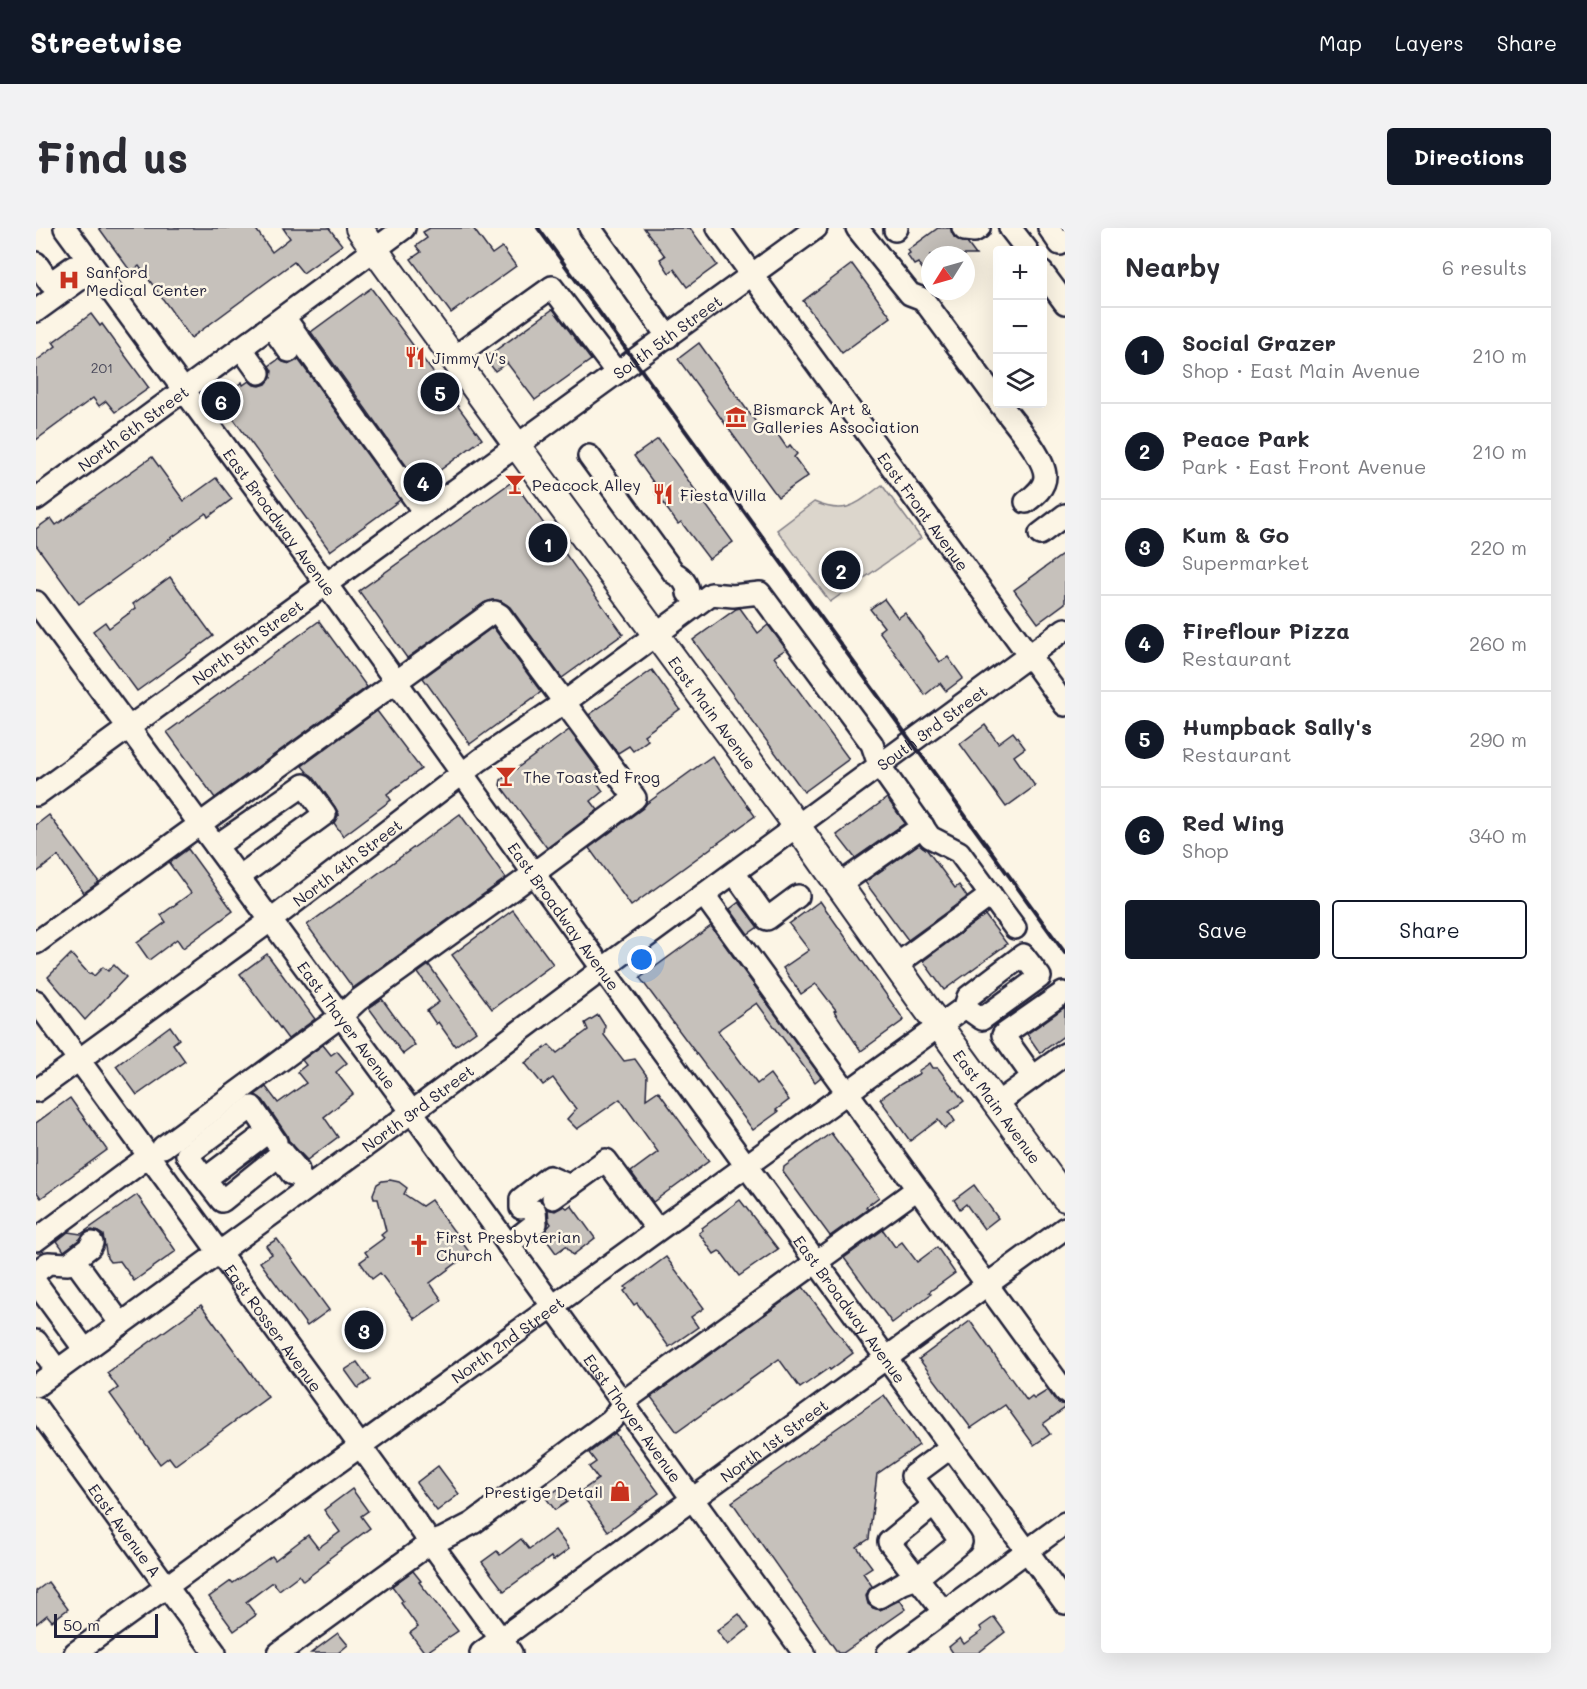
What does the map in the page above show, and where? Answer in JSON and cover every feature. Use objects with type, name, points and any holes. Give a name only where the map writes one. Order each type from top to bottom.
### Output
[{"type":"main road","name":"East Main Avenue","points":[[359,228],[797,826],[1065,1198]]},
{"type":"street","name":"East Broadway Avenue","points":[[64,228],[326,584],[1065,1604]]},
{"type":"street","name":"North 6th Street","points":[[36,499],[403,228]]},
{"type":"street","points":[[590,228],[668,337]]},
{"type":"street","name":"East Front Avenue","points":[[718,228],[1065,705]]},
{"type":"street","name":"South 5th Street","points":[[517,446],[816,228]]},
{"type":"street","points":[[857,228],[910,294],[923,299],[993,394]]},
{"type":"street","points":[[963,228],[974,231],[979,228]]},
{"type":"street","points":[[1019,240],[1037,228]]},
{"type":"street","points":[[1049,228],[1060,244],[1065,241]]},
{"type":"street","points":[[36,263],[50,283],[90,263]]},
{"type":"street","points":[[36,311],[90,263]]},
{"type":"street","points":[[1047,279],[1065,303]]},
{"type":"street","points":[[453,358],[552,286],[617,373]]},
{"type":"street","points":[[277,321],[289,351]]},
{"type":"street","points":[[277,321],[360,424],[424,512]]},
{"type":"street","points":[[241,348],[259,373]]},
{"type":"street","points":[[1003,408],[1041,461],[1046,478],[1039,492],[1026,502]]},
{"type":"street","name":"North 5th Street","points":[[36,795],[517,446]]},
{"type":"street","points":[[589,456],[674,573],[674,578],[683,591],[699,598],[760,593],[872,744],[879,765],[930,837],[959,852],[1015,928]]},
{"type":"street","points":[[1040,534],[1065,515]]},
{"type":"street","name":"North 4th Street","points":[[36,1091],[270,921],[463,774],[656,635],[699,598]]},
{"type":"street","name":"East Thayer Avenue","points":[[36,602],[412,1112],[804,1653]]},
{"type":"street","points":[[36,943],[489,614],[495,612],[500,615],[635,798],[357,1001],[341,1016],[72,1214],[38,1234]]},
{"type":"street","name":"South 3rd Street","points":[[797,826],[1065,629]]},
{"type":"street","points":[[216,846],[304,784],[325,814],[239,877]]},
{"type":"street","name":"North 3rd Street","points":[[36,1386],[220,1252],[303,1181],[412,1112],[797,826]]},
{"type":"street","points":[[839,885],[923,826]]},
{"type":"street","points":[[734,873],[767,918],[798,896]]},
{"type":"street","points":[[704,895],[1065,1392]]},
{"type":"street","points":[[896,965],[990,895]]},
{"type":"street","points":[[1033,1077],[1003,1035],[1063,993]]},
{"type":"street","name":"East Rosser Avenue","points":[[36,1001],[80,1060],[156,1151],[220,1252],[506,1646]]},
{"type":"street","name":"North 2nd Street","points":[[75,1653],[965,1007]]},
{"type":"street","points":[[996,1104],[1065,1053]]},
{"type":"street","points":[[283,1154],[222,1201],[187,1155],[252,1107],[283,1154],[298,1170],[303,1181]]},
{"type":"street","points":[[204,1179],[269,1131]]},
{"type":"street","points":[[495,1227],[537,1206],[606,1160],[657,1229]]},
{"type":"street","points":[[537,1206],[521,1199],[549,1177],[570,1186]]},
{"type":"street","points":[[279,1653],[430,1543],[473,1523],[611,1420],[623,1402],[917,1189]]},
{"type":"street","points":[[508,1245],[536,1223],[537,1206]]},
{"type":"street","points":[[36,1272],[48,1263],[68,1264],[90,1247],[90,1239],[72,1214]]},
{"type":"street","name":"North 1st Street","points":[[481,1653],[506,1646],[693,1498],[1065,1228]]},
{"type":"street","points":[[78,1264],[122,1324]]},
{"type":"street","points":[[36,1283],[85,1350]]},
{"type":"street","points":[[36,1341],[57,1371]]},
{"type":"street","name":"East Avenue A","points":[[36,1407],[215,1653]]},
{"type":"street","points":[[879,1597],[903,1582],[917,1578],[961,1542],[912,1476],[951,1447]]},
{"type":"street","points":[[934,1505],[889,1542],[944,1612]]},
{"type":"street","points":[[888,1653],[1065,1523]]},
{"type":"shaded area","points":[[882,485],[921,538],[830,602],[777,530],[814,502],[835,508],[851,506]]},
{"type":"building","points":[[99,228],[255,228],[272,252],[290,238],[283,228],[329,228],[342,245],[303,273],[294,262],[191,338],[139,266],[131,272]]},
{"type":"building","points":[[430,228],[473,228],[492,254],[502,247],[516,266],[451,313],[411,259],[421,252],[416,246],[427,238],[423,232]]},
{"type":"building","points":[[644,228],[690,228],[717,265],[687,287],[674,269],[669,273],[660,259],[665,256]]},
{"type":"building","points":[[938,228],[951,228],[954,237],[969,246],[921,246],[921,267],[918,263],[914,265],[907,255],[910,253],[908,250]]},
{"type":"building","points":[[852,264],[891,317],[842,353],[803,301]]},
{"type":"building","points":[[371,288],[482,439],[420,485],[311,332]]},
{"type":"building","points":[[553,309],[591,360],[535,400],[507,363],[495,371],[485,358]]},
{"type":"building","points":[[91,314],[100,326],[102,324],[149,388],[115,412],[106,401],[99,406],[93,398],[36,440],[36,361],[56,346],[53,342]]},
{"type":"building","name":"Bismarck Art & Galleries Association","points":[[699,343],[765,435],[774,429],[787,448],[790,445],[797,454],[794,457],[808,476],[778,497],[678,359]]},
{"type":"building","points":[[279,359],[290,364],[298,359],[400,500],[330,551],[219,399],[242,382],[243,385],[249,381],[254,385],[266,384],[271,378],[272,371],[269,366]]},
{"type":"building","points":[[658,439],[733,542],[709,559],[681,522],[678,524],[655,492],[658,489],[634,456]]},
{"type":"building","points":[[152,457],[184,501],[216,478],[232,499],[208,517],[206,513],[79,604],[36,545],[36,529],[51,518],[56,525]]},
{"type":"building","points":[[513,481],[623,634],[562,678],[510,607],[501,601],[492,600],[484,603],[407,658],[359,591]]},
{"type":"building","points":[[1065,553],[1065,603],[1038,623],[1014,590]]},
{"type":"building","points":[[170,577],[213,636],[137,691],[93,631],[105,622],[109,628],[136,608],[133,604]]},
{"type":"building","points":[[884,599],[898,618],[905,613],[940,662],[948,657],[963,678],[946,691],[940,683],[925,695],[879,631],[884,627],[870,609]]},
{"type":"building","points":[[740,608],[758,633],[768,625],[786,649],[774,657],[849,759],[804,792],[693,640]]},
{"type":"building","points":[[319,621],[367,687],[215,798],[167,732]]},
{"type":"building","points":[[493,627],[541,692],[470,744],[423,678]]},
{"type":"building","points":[[652,670],[680,709],[644,735],[648,740],[633,751],[629,746],[618,753],[589,715]]},
{"type":"building","points":[[377,711],[421,769],[387,794],[391,800],[343,836],[334,823],[339,814],[335,807],[314,778],[302,766]]},
{"type":"building","points":[[985,725],[998,743],[1013,732],[1025,748],[1014,756],[1035,786],[1006,807],[960,744]]},
{"type":"building","points":[[569,730],[603,776],[596,781],[603,791],[591,801],[598,810],[547,848],[500,785],[501,780]]},
{"type":"building","points":[[712,756],[755,816],[631,906],[589,848]]},
{"type":"building","points":[[887,798],[905,823],[855,858],[837,835]]},
{"type":"building","points":[[460,814],[506,878],[353,988],[307,925]]},
{"type":"building","points":[[49,815],[99,882],[84,893],[58,856],[36,873],[36,825]]},
{"type":"building","points":[[919,844],[927,850],[955,888],[959,885],[967,897],[908,940],[865,882]]},
{"type":"building","points":[[188,849],[233,911],[183,948],[177,939],[149,960],[137,943],[166,922],[161,915],[191,893],[169,863]]},
{"type":"building","points":[[820,901],[904,1020],[861,1051],[834,1011],[836,1010],[816,984],[801,994],[783,968],[809,950],[789,924]]},
{"type":"building","points":[[739,902],[758,927],[748,934],[730,909]]},
{"type":"building","points":[[513,910],[553,964],[492,1009],[452,955]]},
{"type":"building","points":[[985,915],[1007,944],[944,990],[923,961]]},
{"type":"building","points":[[711,926],[821,1077],[815,1082],[757,1003],[721,1028],[718,1031],[757,1084],[770,1074],[789,1100],[776,1110],[778,1112],[753,1130],[640,978]]},
{"type":"building","points":[[71,954],[89,974],[94,976],[103,967],[108,971],[114,965],[126,977],[85,1020],[48,977]]},
{"type":"building","points":[[267,954],[315,1019],[288,1039],[240,974]]},
{"type":"building","points":[[429,965],[476,1031],[455,1046],[427,1011],[439,1002],[418,973]]},
{"type":"building","points":[[382,999],[415,1045],[403,1054],[369,1008]]},
{"type":"building","points":[[1065,1007],[1065,1035],[1040,1053],[1027,1034]]},
{"type":"building","points":[[598,1015],[605,1026],[604,1035],[624,1061],[635,1059],[647,1076],[646,1099],[658,1091],[709,1161],[653,1202],[631,1172],[658,1152],[620,1099],[577,1129],[567,1119],[576,1109],[553,1078],[543,1085],[525,1063],[549,1045],[557,1053],[588,1030],[585,1023]]},
{"type":"building","points":[[170,1026],[179,1039],[173,1044],[185,1061],[137,1095],[116,1066]]},
{"type":"building","points":[[323,1045],[331,1055],[337,1051],[347,1063],[336,1072],[353,1094],[324,1117],[338,1137],[307,1160],[289,1141],[263,1100],[255,1095],[266,1087],[278,1103],[306,1083],[297,1072],[306,1065],[302,1060]]},
{"type":"building","points":[[930,1063],[933,1068],[938,1068],[964,1101],[949,1112],[955,1121],[945,1129],[938,1120],[910,1141],[880,1099],[920,1073],[918,1071]]},
{"type":"building","points":[[70,1098],[107,1150],[41,1198],[36,1191],[36,1123]]},
{"type":"building","points":[[831,1133],[879,1197],[866,1207],[868,1209],[830,1236],[783,1172],[784,1167]]},
{"type":"building","name":"First Presbyterian Church","points":[[390,1180],[399,1182],[407,1188],[404,1194],[422,1206],[431,1200],[470,1253],[430,1283],[442,1300],[415,1319],[380,1273],[372,1279],[360,1262],[368,1256],[365,1252],[384,1238],[381,1235],[386,1231],[378,1199],[374,1199],[373,1194],[377,1184]]},
{"type":"building","points":[[974,1185],[998,1218],[984,1229],[966,1204],[960,1209],[954,1200]]},
{"type":"building","points":[[137,1195],[176,1251],[134,1281],[120,1261],[110,1262],[107,1258],[103,1235],[98,1232],[92,1230],[86,1232],[64,1251],[57,1241],[68,1232],[81,1234]]},
{"type":"building","points":[[740,1200],[778,1249],[739,1276],[721,1252],[714,1254],[699,1233],[703,1230],[702,1228]]},
{"type":"building","points":[[571,1205],[595,1238],[573,1255],[566,1246],[556,1253],[542,1234],[551,1224],[548,1209],[555,1211]]},
{"type":"building","points":[[883,1230],[895,1247],[902,1242],[917,1262],[937,1247],[955,1273],[892,1323],[844,1258]]},
{"type":"building","points":[[277,1239],[329,1310],[307,1326],[260,1262],[272,1254],[266,1246]]},
{"type":"building","points":[[666,1257],[704,1308],[691,1317],[698,1327],[669,1347],[637,1303],[634,1305],[624,1291],[627,1289],[625,1287]]},
{"type":"building","points":[[803,1287],[853,1353],[800,1388],[779,1359],[677,1432],[651,1397]]},
{"type":"building","points":[[201,1305],[268,1397],[175,1465],[169,1457],[160,1464],[110,1394],[118,1388],[107,1373]]},
{"type":"building","points":[[367,1309],[385,1333],[365,1348],[349,1322]]},
{"type":"building","points":[[970,1321],[1027,1401],[1048,1390],[1055,1400],[1065,1405],[1065,1408],[1043,1424],[1050,1434],[1034,1445],[1005,1405],[971,1428],[919,1359]]},
{"type":"building","points":[[357,1362],[370,1380],[358,1388],[345,1370]]},
{"type":"building","points":[[884,1395],[919,1445],[877,1474],[869,1539],[857,1547],[872,1567],[863,1573],[872,1586],[866,1596],[868,1604],[880,1610],[900,1600],[906,1609],[843,1653],[838,1653],[732,1502]]},
{"type":"building","points":[[615,1433],[659,1493],[608,1531],[580,1492],[598,1479],[589,1467],[596,1462],[589,1453]]},
{"type":"building","points":[[438,1466],[459,1494],[437,1511],[416,1483]]},
{"type":"building","points":[[352,1489],[368,1511],[361,1516],[370,1528],[303,1581],[299,1575],[279,1590],[273,1582],[246,1602],[256,1615],[234,1631],[209,1597],[272,1556],[275,1560],[308,1535],[318,1548],[340,1532],[324,1510]]},
{"type":"building","points":[[558,1489],[567,1502],[555,1510],[546,1498]]},
{"type":"building","points":[[555,1530],[569,1549],[553,1561],[551,1557],[504,1591],[482,1562],[497,1551],[500,1555],[521,1539],[529,1549]]},
{"type":"building","points":[[413,1571],[421,1581],[419,1582],[458,1631],[425,1653],[410,1633],[418,1627],[392,1586]]},
{"type":"building","points":[[48,1582],[68,1609],[52,1621],[47,1615],[36,1624],[36,1591]]},
{"type":"building","points":[[739,1614],[749,1628],[728,1645],[717,1631]]},
{"type":"building","points":[[994,1617],[1005,1632],[978,1653],[953,1653],[949,1647],[960,1638],[964,1644],[982,1631],[980,1627]]},
{"type":"building","points":[[338,1633],[348,1645],[338,1653],[311,1653]]},
{"type":"railway","points":[[538,228],[1065,953]]},
{"type":"place","name":"Sanford Medical Center","points":[[69,280]]},
{"type":"place","name":"Jimmy V's","points":[[415,357]]},
{"type":"place","name":"Humpback Sally's","points":[[440,392]]},
{"type":"place","name":"Red Wing","points":[[221,401]]},
{"type":"place","name":"Bismarck Art & Galleries Association","points":[[736,417]]},
{"type":"place","name":"Fireflour Pizza","points":[[423,482]]},
{"type":"place","name":"Peacock Alley","points":[[515,484]]},
{"type":"place","name":"Fiesta Villa","points":[[663,494]]},
{"type":"place","name":"Social Grazer","points":[[548,543]]},
{"type":"place","name":"Peace Park","points":[[841,570]]},
{"type":"place","name":"The Toasted Frog","points":[[506,776]]},
{"type":"place","name":"First Presbyterian Church","points":[[419,1245]]},
{"type":"place","name":"Kum & Go","points":[[364,1330]]},
{"type":"place","name":"Prestige Detail","points":[[620,1491]]}]
